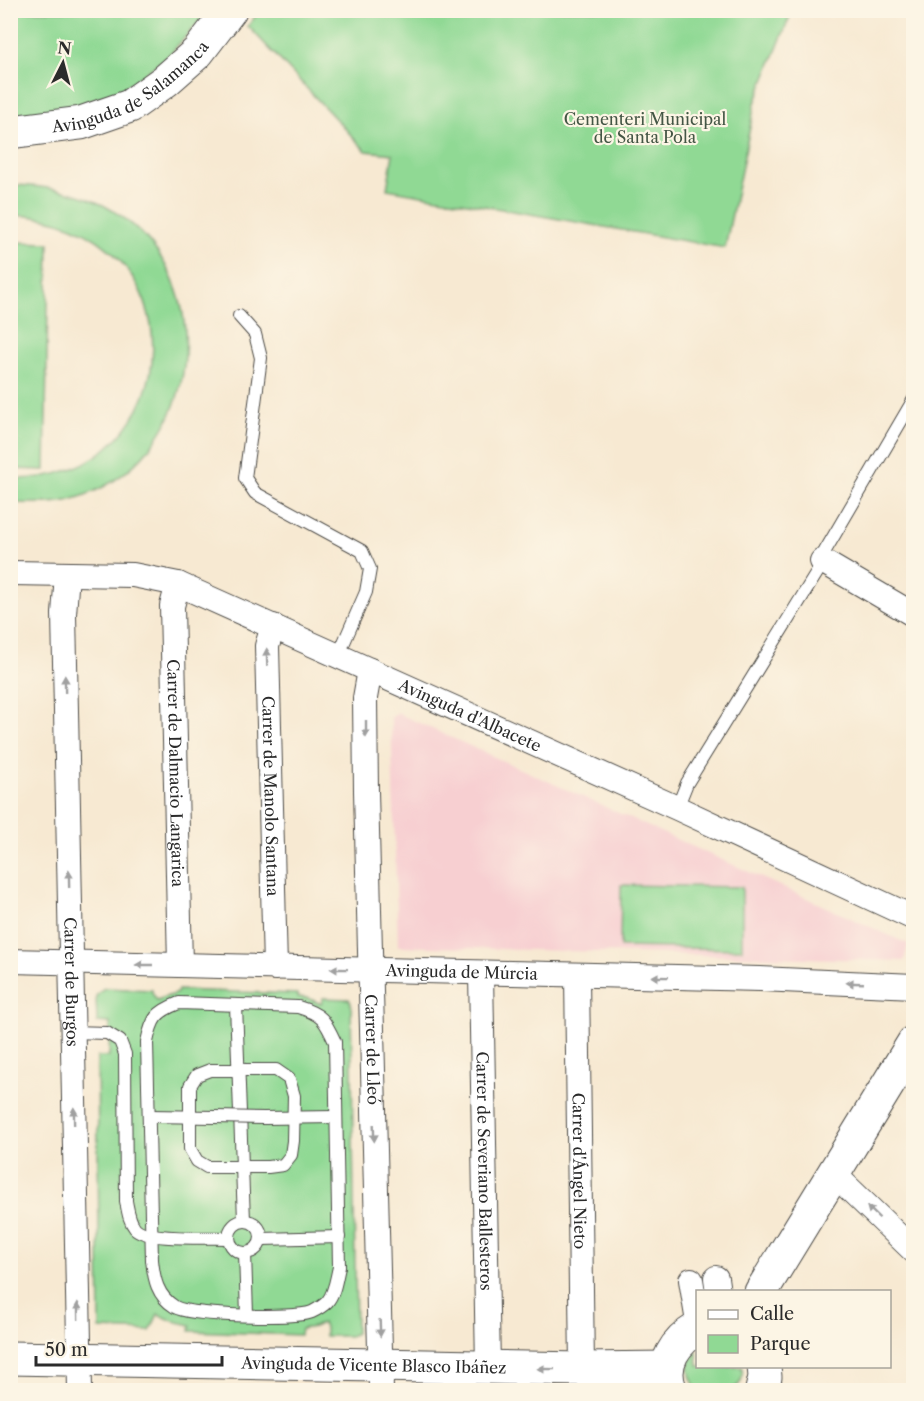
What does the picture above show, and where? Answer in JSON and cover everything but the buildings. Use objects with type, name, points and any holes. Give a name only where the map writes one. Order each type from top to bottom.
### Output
[{"type":"street","name":"Avinguda de Salamanca","points":[[10,132],[81,123],[130,106],[165,81],[198,52],[230,10]]},
{"type":"street","points":[[822,561],[914,615]]},
{"type":"street","name":"Avinguda d'Albacete","points":[[10,573],[133,575],[178,584],[677,808],[914,918]]},
{"type":"street","name":"Carrer de Burgos","points":[[66,574],[64,614],[79,1375]]},
{"type":"street","name":"Carrer de Dalmacio Langarica","points":[[178,584],[172,606],[180,965]]},
{"type":"street","name":"Carrer de Manolo Santana","points":[[273,626],[267,646],[275,968]]},
{"type":"street","name":"Carrer de Lleó","points":[[370,670],[366,698],[370,970],[381,1378]]},
{"type":"street","name":"Avinguda de Múrcia","points":[[10,961],[914,986]]},
{"type":"street","name":"Carrer de Severiano Ballesteros","points":[[481,973],[488,1353]]},
{"type":"street","name":"Carrer d'Ángel Nieto","points":[[577,975],[582,1354]]},
{"type":"street","points":[[762,1290],[914,1042]]},
{"type":"street","points":[[833,1173],[914,1251]]},
{"type":"street","points":[[691,1280],[696,1311]]},
{"type":"street","points":[[669,1379],[671,1355],[677,1344],[696,1329]]},
{"type":"street","name":"Avinguda de Vicente Blasco Ibáñez","points":[[10,1358],[79,1375],[381,1378],[488,1353],[582,1354],[669,1379]]},
{"type":"street","points":[[762,1390],[764,1368]]},
{"type":"lane","points":[[239,316],[255,334],[261,358],[245,478],[255,493],[362,551],[370,569],[366,592],[339,656]]},
{"type":"lane","points":[[677,808],[687,783],[818,572],[825,551],[914,399]]},
{"type":"lane","points":[[179,1003],[298,1007],[314,1012],[326,1021],[335,1042],[339,1238],[339,1267],[327,1302],[312,1312],[289,1317],[202,1313],[177,1309],[164,1298],[155,1282],[149,1116],[147,1042],[151,1023],[162,1010],[179,1003]]},
{"type":"lane","points":[[236,1005],[244,1220]]},
{"type":"lane","points":[[72,1032],[107,1033],[120,1041],[125,1054],[126,1202],[129,1216],[136,1229],[152,1236],[228,1238]]},
{"type":"lane","points":[[210,1070],[239,1070],[276,1070],[289,1079],[294,1096],[294,1118],[291,1155],[283,1165],[207,1167],[197,1161],[190,1149],[190,1086],[196,1075],[210,1070]]},
{"type":"lane","points":[[149,1116],[336,1117]]},
{"type":"lane","points":[[244,1220],[254,1222],[260,1229],[262,1239],[253,1251],[245,1253],[231,1246],[228,1238],[235,1222],[244,1220]]},
{"type":"lane","points":[[262,1239],[339,1238]]},
{"type":"lane","points":[[245,1253],[247,1315]]},
{"type":"shaded area","points":[[397,713],[908,944],[904,961],[398,946],[391,718]]},
{"type":"green space","name":"Cementeri Municipal de Santa Pola","points":[[260,10],[792,11],[755,103],[725,248],[387,189],[393,154],[366,151],[248,26]]},
{"type":"green space","points":[[10,11],[209,11],[167,57],[123,89],[65,110],[11,117]]},
{"type":"green space","points":[[11,185],[58,190],[92,200],[103,205],[143,235],[170,273],[183,317],[184,363],[173,408],[150,447],[116,479],[63,502],[11,503],[11,479],[72,468],[116,439],[143,398],[153,350],[145,301],[118,259],[74,228],[11,215]]},
{"type":"green space","points":[[11,242],[49,243],[45,470],[11,469]]},
{"type":"green space","points":[[621,885],[742,887],[742,949],[620,947]]},
{"type":"green space","points":[[104,988],[152,990],[157,1000],[177,993],[178,990],[297,994],[297,997],[308,998],[321,1004],[323,998],[349,999],[351,1003],[356,1333],[350,1336],[325,1336],[325,1327],[322,1323],[301,1329],[300,1335],[190,1331],[191,1325],[173,1321],[158,1314],[150,1331],[100,1329],[97,1057],[109,1057],[110,1023],[97,1022],[96,996]]},
{"type":"green space","points":[[696,1352],[696,1368],[742,1368],[740,1383],[729,1390],[698,1390],[689,1370]]}]
